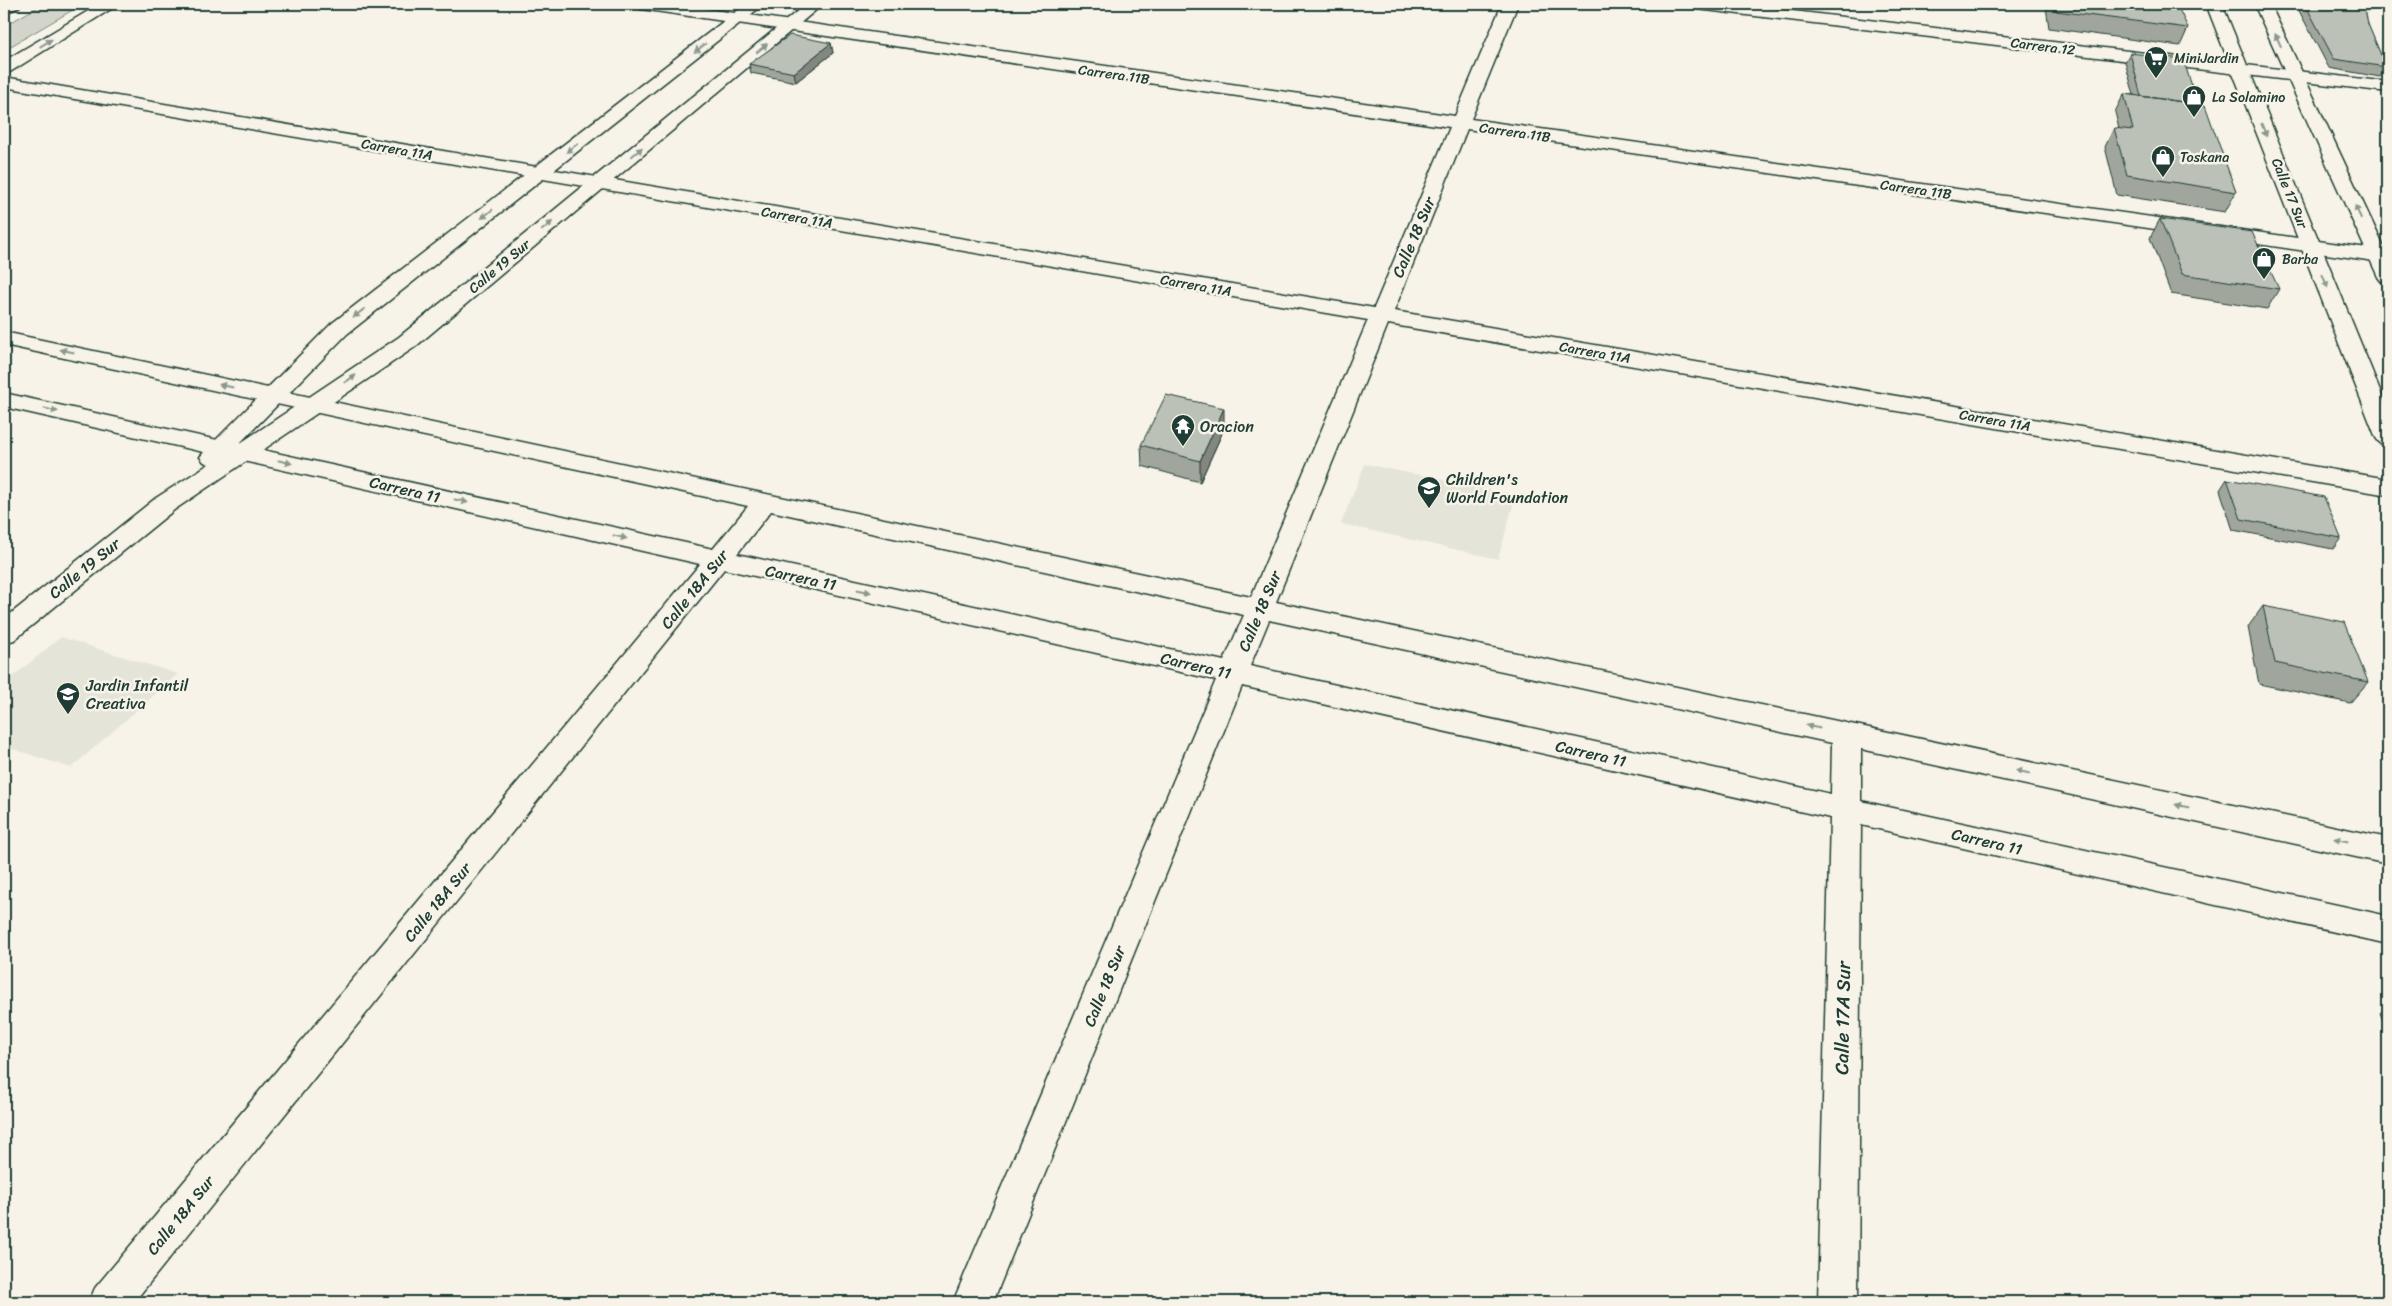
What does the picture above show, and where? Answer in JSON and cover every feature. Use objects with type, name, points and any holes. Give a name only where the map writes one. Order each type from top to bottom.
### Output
[{"type":"street","points":[[4,9],[13,4]]},
{"type":"street","points":[[4,68],[111,4]]},
{"type":"street","name":"Carrera 11B","points":[[641,4],[2383,257]]},
{"type":"street","name":"Calle 19 Sur","points":[[231,450],[274,396],[339,329],[756,4]]},
{"type":"street","name":"Calle 19 Sur","points":[[4,633],[231,450],[311,404],[407,342],[815,4]]},
{"type":"street","name":"Calle 18 Sur","points":[[973,1302],[1510,4]]},
{"type":"street","name":"Carrera 12","points":[[1697,4],[2388,88]]},
{"type":"street","name":"Calle 17 Sur","points":[[2214,4],[2388,438]]},
{"type":"street","points":[[2262,4],[2383,257],[2388,277]]},
{"type":"street","name":"Carrera 11A","points":[[4,82],[2388,487]]},
{"type":"street","points":[[4,338],[2388,851]]},
{"type":"street","name":"Carrera 11","points":[[4,400],[2388,930]]},
{"type":"street","name":"Calle 18A Sur","points":[[109,1302],[765,502]]},
{"type":"street","name":"Calle 17A Sur","points":[[1838,1302],[1847,734]]},
{"type":"shaded area","points":[[43,4],[83,4],[4,50],[4,26]]},
{"type":"shaded area","name":"Children's World Foundation","points":[[1365,464],[1516,495],[1498,559],[1341,524]]},
{"type":"shaded area","name":"Jardin Infantil Creativa","points":[[61,637],[178,674],[71,768],[4,746],[4,684]]},
{"type":"building","points":[[2055,4],[2177,5],[2188,28],[2056,11]]},
{"type":"building","points":[[2305,4],[2364,4],[2368,24],[2386,67],[2334,59]]},
{"type":"building","points":[[790,35],[831,43],[794,73],[749,64]]},
{"type":"building","points":[[2130,53],[2183,59],[2198,104],[2141,96]]},
{"type":"building","points":[[2124,94],[2205,105],[2236,192],[2127,175],[2114,128],[2133,130]]},
{"type":"building","points":[[2160,219],[2252,232],[2279,289],[2182,274]]},
{"type":"building","points":[[1166,395],[1224,408],[1200,461],[1141,445]]},
{"type":"building","points":[[2227,479],[2324,497],[2341,538],[2241,519]]},
{"type":"building","points":[[2263,606],[2344,622],[2368,682],[2275,663]]},
{"type":"place","name":"MiniJardin","points":[[2156,79]]},
{"type":"place","name":"La Solamino","points":[[2194,118]]},
{"type":"place","name":"Toskana","points":[[2163,178]]},
{"type":"place","name":"Barba","points":[[2264,280]]},
{"type":"place","name":"Oracion","points":[[1183,447]]},
{"type":"place","name":"Children's World Foundation","points":[[1429,509]]},
{"type":"place","name":"Jardin Infantil Creativa","points":[[68,715]]}]
